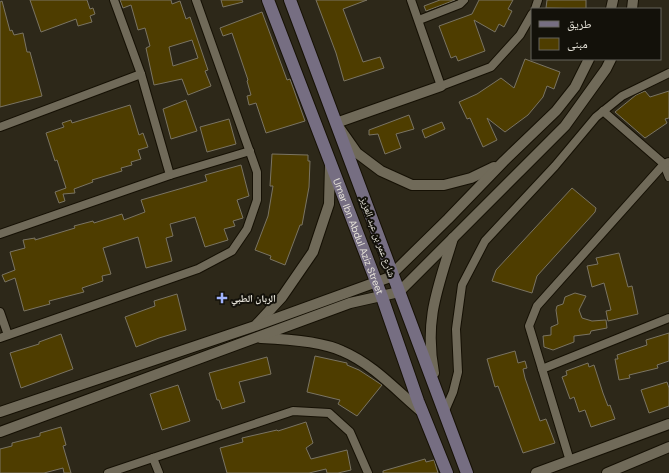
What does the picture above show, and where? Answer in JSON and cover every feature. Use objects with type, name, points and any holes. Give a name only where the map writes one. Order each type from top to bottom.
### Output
[{"type":"main road","name":"Umar Ibn Abdul Aziz Street","points":[[268,0],[382,297],[423,413],[447,473]]},
{"type":"main road","name":"شارع عمر بن عبد العزيز","points":[[290,0],[467,472]]},
{"type":"street","points":[[114,0],[141,74],[170,175]]},
{"type":"street","points":[[0,312],[4,336],[198,269],[232,251],[247,229],[257,200],[257,172],[196,0]]},
{"type":"street","points":[[411,0],[441,86]]},
{"type":"street","points":[[419,20],[460,4],[464,0]]},
{"type":"street","points":[[504,161],[471,178],[444,185],[412,185],[380,171],[357,152],[336,123],[491,68],[520,35],[531,16]]},
{"type":"street","points":[[0,412],[255,326],[393,276],[395,271],[556,111],[575,87],[588,60]]},
{"type":"street","points":[[0,432],[350,303],[399,292],[565,126],[606,69],[610,60]]},
{"type":"street","points":[[444,413],[453,392],[458,372],[456,329],[462,285],[485,242],[603,111],[622,96],[669,73]]},
{"type":"street","points":[[0,127],[141,74]]},
{"type":"street","points":[[603,111],[666,163],[669,177]]},
{"type":"street","points":[[0,234],[170,175],[250,151]]},
{"type":"street","points":[[255,326],[282,297],[313,252],[329,204],[330,162]]},
{"type":"street","points":[[570,461],[529,326],[538,306],[666,163]]},
{"type":"street","points":[[438,394],[431,357],[430,329],[434,299],[453,238]]},
{"type":"street","points":[[542,369],[669,318]]},
{"type":"street","points":[[255,338],[294,340],[342,350],[364,362],[423,413]]},
{"type":"street","points":[[108,473],[293,411],[329,413],[350,432],[368,473]]},
{"type":"street","points":[[536,473],[669,424]]},
{"type":"street","points":[[614,472],[669,447]]},
{"type":"street","points":[[153,458],[159,473]]},
{"type":"building","points":[[30,0],[87,0],[90,9],[93,8],[95,14],[90,16],[92,22],[78,26],[76,19],[41,32]]},
{"type":"building","points":[[120,0],[171,0],[172,4],[180,1],[186,19],[190,17],[208,70],[205,71],[211,86],[188,95],[182,79],[154,85],[146,48],[150,46],[145,28],[138,30],[131,5],[123,8]],"holes":[[[192,40],[198,58],[173,66],[169,47]]]},
{"type":"building","points":[[221,0],[242,0],[243,2],[223,7]]},
{"type":"building","points":[[316,0],[367,0],[343,9],[363,62],[380,57],[384,68],[344,81],[336,53]]},
{"type":"building","points":[[440,0],[455,0],[426,11],[424,6]]},
{"type":"building","points":[[479,0],[513,0],[508,9],[512,11],[504,27],[499,24],[495,32],[474,20],[485,51],[458,61],[456,56],[451,58],[439,26],[472,14]]},
{"type":"building","points":[[547,0],[586,0],[586,8],[546,8]]},
{"type":"building","points":[[2,1],[10,31],[12,30],[14,35],[23,33],[27,52],[30,52],[42,96],[0,107],[0,2]]},
{"type":"building","points":[[262,12],[287,80],[290,79],[305,121],[266,133],[256,103],[249,105],[247,96],[251,95],[248,80],[232,33],[223,36],[220,28]]},
{"type":"building","points":[[525,59],[560,72],[554,89],[547,86],[543,97],[528,115],[505,132],[487,118],[497,140],[483,147],[470,118],[467,119],[459,102],[477,94],[501,78],[514,88]]},
{"type":"building","points":[[645,91],[650,97],[669,91],[669,118],[665,119],[667,123],[645,138],[615,112],[636,95]]},
{"type":"building","points":[[186,100],[197,131],[171,139],[163,109]]},
{"type":"building","points":[[130,105],[139,135],[143,133],[148,147],[138,150],[141,159],[131,162],[132,165],[121,168],[122,171],[92,180],[93,182],[74,189],[75,193],[63,194],[65,201],[59,203],[55,192],[66,188],[46,133],[64,127],[62,123],[71,120],[72,123]]},
{"type":"building","points":[[409,115],[414,129],[396,134],[401,148],[385,154],[378,134],[369,135],[369,130]]},
{"type":"building","points":[[229,119],[236,144],[207,152],[200,127]]},
{"type":"building","points":[[442,122],[445,129],[425,138],[422,130]]},
{"type":"building","points":[[272,154],[308,155],[308,161],[310,161],[309,187],[302,225],[300,225],[285,265],[270,259],[271,256],[255,250],[268,216],[273,186],[270,186]]},
{"type":"building","points":[[241,165],[249,196],[237,200],[243,218],[233,221],[235,226],[224,229],[228,240],[205,247],[195,217],[170,224],[173,236],[166,238],[172,261],[146,268],[138,237],[103,248],[111,274],[102,276],[103,281],[82,288],[84,292],[49,301],[50,304],[24,311],[15,278],[5,282],[2,275],[15,270],[10,252],[25,248],[23,240],[35,238],[35,240],[75,228],[74,226],[93,221],[94,223],[122,214],[124,220],[145,212],[141,200],[207,181],[205,175]]},
{"type":"building","points":[[572,188],[596,208],[595,212],[537,276],[532,293],[492,281],[496,270]]},
{"type":"building","points":[[619,253],[628,287],[632,286],[638,314],[608,321],[606,311],[611,310],[604,283],[592,287],[587,266],[598,264],[596,258]]},
{"type":"building","points":[[575,293],[586,296],[579,310],[582,318],[592,321],[606,320],[607,328],[591,331],[590,334],[574,336],[574,342],[553,350],[544,347],[543,336],[551,335],[551,327],[558,324],[556,310],[557,306],[563,304],[565,297]]},
{"type":"building","points":[[177,294],[186,330],[136,347],[125,317],[155,306],[154,301]]},
{"type":"building","points":[[669,333],[669,361],[657,365],[658,368],[629,375],[630,378],[619,380],[615,359],[618,359],[617,355],[647,345],[646,340]]},
{"type":"building","points":[[61,334],[73,369],[21,388],[10,353],[39,344],[39,342]]},
{"type":"building","points":[[515,351],[518,363],[525,361],[527,368],[523,369],[525,378],[540,421],[546,419],[555,443],[523,453],[498,386],[495,387],[487,359]]},
{"type":"building","points":[[315,356],[347,363],[347,365],[359,370],[382,385],[357,416],[338,404],[340,400],[307,392]]},
{"type":"building","points":[[267,357],[271,374],[239,382],[245,402],[222,409],[219,400],[217,400],[209,373]]},
{"type":"building","points":[[588,363],[589,367],[594,365],[608,406],[610,405],[615,419],[591,427],[585,410],[579,412],[574,397],[570,399],[562,377],[567,375],[566,371]]},
{"type":"building","points":[[667,382],[669,388],[669,406],[649,413],[641,390]]},
{"type":"building","points":[[178,385],[190,421],[162,430],[150,394]]},
{"type":"building","points":[[306,422],[313,443],[306,448],[311,459],[347,450],[351,470],[338,473],[327,473],[326,469],[309,473],[227,473],[220,448],[243,442],[242,438],[278,431]]},
{"type":"building","points":[[61,427],[66,445],[63,446],[71,473],[64,473],[63,468],[44,473],[0,473],[0,449],[12,446],[12,443],[40,436],[40,433]]},
{"type":"building","points":[[425,459],[426,462],[434,460],[438,473],[383,473],[383,471]]},
{"type":"place","name":"الربان الطبي","points":[[222,298]]}]
